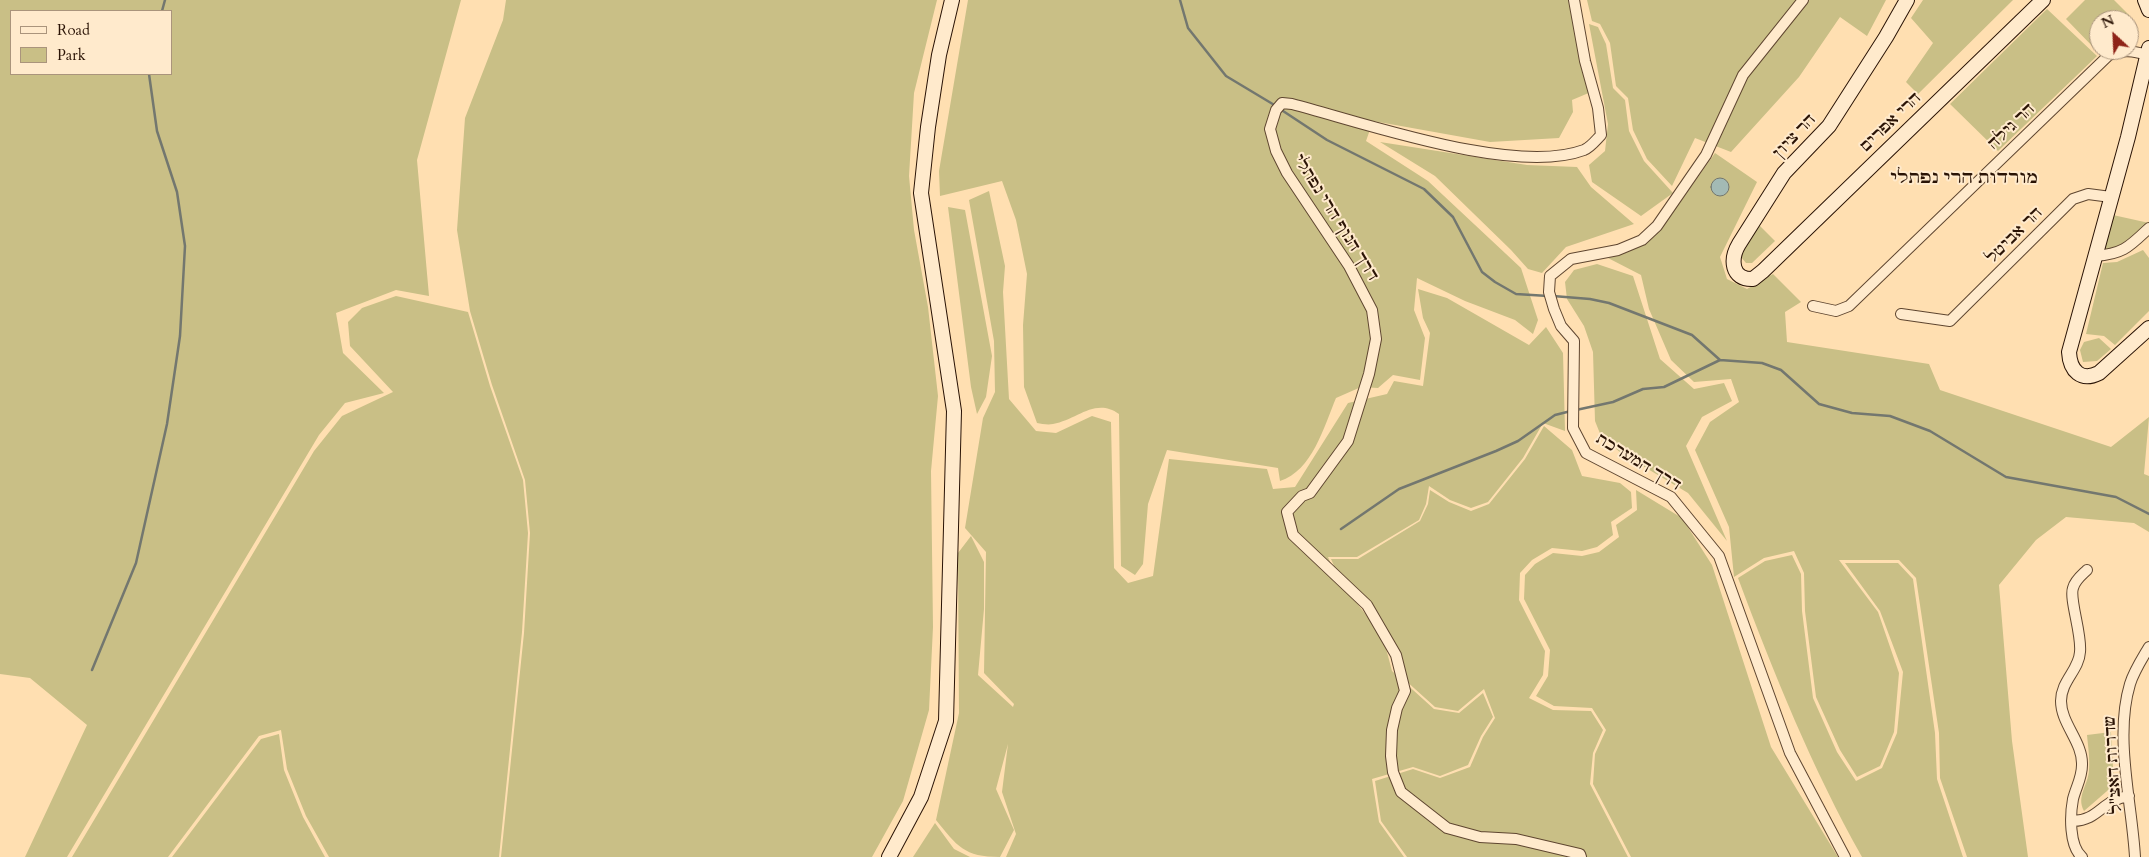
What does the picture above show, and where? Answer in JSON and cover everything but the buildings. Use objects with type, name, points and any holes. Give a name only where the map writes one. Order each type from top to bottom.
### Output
[{"type":"street","points":[[889,857],[921,797],[946,721],[954,411],[921,193],[928,127],[939,55],[952,0]]},
{"type":"street","name":"דרך הנוף הרי נפתלי","points":[[1574,0],[1585,61],[1598,108],[1601,135],[1586,149],[1561,156],[1511,156],[1447,144],[1292,104],[1282,104],[1276,110],[1270,129],[1276,151],[1287,173],[1350,266],[1372,310],[1376,339],[1369,374],[1348,441],[1310,493],[1302,496],[1287,512],[1294,535],[1367,605],[1396,655],[1405,691],[1397,708],[1392,730],[1391,756],[1393,772],[1401,792],[1447,828],[1480,837],[1516,839],[1580,854],[1580,857]]},
{"type":"street","name":"דרך המערכת","points":[[1803,0],[1742,76],[1706,155],[1657,226],[1642,240],[1618,250],[1571,259],[1550,276],[1549,292],[1561,326],[1574,341],[1573,428],[1586,452],[1671,497],[1719,556],[1790,753],[1846,857]]},
{"type":"street","name":"הרי אפרים","points":[[1763,271],[2043,0]]},
{"type":"street","points":[[2145,0],[2149,10]]},
{"type":"street","name":"הר ציון","points":[[1763,271],[1753,278],[1742,277],[1732,264],[1734,252],[1784,173],[1830,126],[1906,1]]},
{"type":"street","name":"הר גילה","points":[[1813,306],[1836,311],[1849,306],[2109,55],[2117,52],[2148,52]]},
{"type":"street","points":[[2148,52],[2071,345],[2069,362],[2077,374],[2092,377],[2106,369],[2149,328]]},
{"type":"street","name":"הר אביטל","points":[[1901,314],[1950,321],[2073,199],[2088,194],[2111,197]]},
{"type":"street","points":[[2095,256],[2121,252],[2149,228]]},
{"type":"street","name":"שדרות האצ\"ל","points":[[2082,857],[2076,850],[2073,840],[2072,802],[2080,780],[2082,758],[2062,709],[2061,699],[2066,679],[2080,660],[2080,628],[2072,589],[2075,582],[2087,570]]},
{"type":"street","name":"שדרות האצ\"ל","points":[[2135,857],[2124,733],[2125,708],[2130,684],[2149,647]]},
{"type":"street","points":[[2073,821],[2090,819],[2111,801],[2129,796]]},
{"type":"green space","points":[[0,0],[461,0],[417,160],[429,296],[396,290],[336,313],[343,353],[384,393],[345,403],[319,435],[67,857],[25,857],[87,725],[30,678],[0,674]]},
{"type":"green space","points":[[506,0],[937,0],[914,93],[909,176],[914,230],[928,307],[938,396],[931,471],[933,627],[929,710],[903,801],[872,857],[501,857],[524,633],[530,533],[525,480],[492,385],[470,311],[457,230],[465,118],[503,20]]},
{"type":"green space","points":[[968,0],[1574,0],[1591,92],[1572,100],[1573,112],[1559,138],[1490,142],[1373,121],[1366,141],[1428,181],[1521,268],[1538,320],[1533,334],[1515,320],[1465,301],[1417,278],[1414,310],[1425,338],[1420,380],[1393,375],[1378,388],[1361,387],[1336,398],[1316,447],[1309,458],[1291,476],[1280,481],[1278,468],[1167,450],[1148,504],[1143,564],[1135,575],[1121,566],[1119,414],[1110,409],[1102,408],[1086,411],[1062,422],[1053,424],[1037,423],[1024,387],[1023,325],[1027,274],[1016,220],[1002,181],[940,196],[939,171]]},
{"type":"green space","points":[[1587,0],[1886,0],[1867,36],[1840,17],[1799,77],[1731,152],[1695,138],[1672,186],[1647,159],[1633,130],[1628,98],[1616,86],[1610,43],[1600,24],[1592,21]]},
{"type":"green space","points":[[1923,0],[2013,0],[1918,94],[1906,82],[1933,43],[1911,18]]},
{"type":"green space","points":[[2085,0],[2114,0],[2124,10],[2089,10],[2089,43],[2066,19]]},
{"type":"green space","points":[[2047,9],[2089,48],[2089,60],[2093,60],[1998,151],[1950,104]]},
{"type":"green space","points":[[1589,24],[1598,27],[1606,44],[1613,88],[1625,100],[1629,131],[1644,161],[1673,193],[1641,216],[1592,182],[1589,165],[1605,151],[1608,124]]},
{"type":"green space","points":[[1380,142],[1527,165],[1577,167],[1591,187],[1634,224],[1566,247],[1542,273],[1528,269],[1435,176]]},
{"type":"green space","points":[[1715,153],[1757,182],[1720,257],[1727,279],[1747,289],[1773,274],[1801,302],[1785,312],[1787,342],[1929,364],[1940,390],[2111,447],[2149,417],[2144,474],[2149,476],[2149,532],[2134,523],[2066,517],[2036,540],[1999,585],[2012,741],[2028,857],[1967,857],[1940,778],[1939,733],[1916,578],[1899,560],[1839,560],[1878,612],[1899,673],[1894,732],[1880,766],[1857,777],[1840,750],[1816,697],[1805,611],[1804,573],[1794,551],[1764,558],[1734,577],[1729,527],[1695,450],[1710,422],[1739,402],[1731,379],[1694,382],[1671,360],[1649,309],[1641,275],[1608,258],[1639,247],[1659,232]]},
{"type":"green space","points":[[989,191],[1005,266],[1003,292],[1009,399],[1036,431],[1056,433],[1092,416],[1111,422],[1114,568],[1128,583],[1153,576],[1169,459],[1267,469],[1273,489],[1295,487],[1348,403],[1387,394],[1394,381],[1423,386],[1430,333],[1423,318],[1418,289],[1447,298],[1529,345],[1546,327],[1563,353],[1565,431],[1543,423],[1523,458],[1488,502],[1471,508],[1450,500],[1429,486],[1426,504],[1419,520],[1357,557],[1328,557],[1336,576],[1383,637],[1392,671],[1434,709],[1459,713],[1483,693],[1493,717],[1481,736],[1468,765],[1440,776],[1413,767],[1372,779],[1379,822],[1404,857],[1006,857],[1016,834],[1002,792],[1008,744],[996,789],[1014,830],[1000,857],[978,855],[962,848],[936,820],[959,713],[958,553],[971,536],[984,562],[984,609],[978,675],[1013,707],[1014,704],[984,673],[986,552],[965,528],[983,418],[995,392],[994,341],[969,200]]},
{"type":"green space","points":[[948,207],[965,210],[992,356],[986,397],[977,414],[971,387]]},
{"type":"green space","points":[[2113,215],[2149,223],[2127,242],[2100,252]]},
{"type":"green space","points":[[1759,225],[1775,241],[1752,263],[1746,263],[1741,257],[1743,249]]},
{"type":"green space","points":[[2143,250],[2149,258],[2149,311],[2115,345],[2104,336],[2086,334],[2103,263],[2117,262]]},
{"type":"green space","points":[[1597,264],[1633,276],[1660,359],[1694,389],[1724,383],[1732,401],[1702,417],[1686,446],[1727,541],[1688,493],[1621,453],[1601,436],[1595,421],[1593,352],[1584,326],[1567,299],[1565,282],[1574,270]]},
{"type":"green space","points":[[396,296],[468,312],[490,386],[523,480],[528,533],[522,632],[499,857],[329,857],[306,816],[287,769],[281,730],[259,736],[168,857],[72,857],[314,451],[342,416],[393,392],[350,346],[348,322],[362,308]]},
{"type":"green space","points":[[2099,338],[2111,349],[2097,361],[2083,362],[2080,350],[2084,342]]},
{"type":"green space","points":[[1544,426],[1572,450],[1582,476],[1620,483],[1631,492],[1632,508],[1611,522],[1613,535],[1597,547],[1582,551],[1552,548],[1532,560],[1520,573],[1519,600],[1545,651],[1543,675],[1529,698],[1553,710],[1591,711],[1603,730],[1593,753],[1590,784],[1628,857],[1407,857],[1381,821],[1375,781],[1413,769],[1440,778],[1470,767],[1483,737],[1495,718],[1484,689],[1458,711],[1435,707],[1394,670],[1385,636],[1338,575],[1331,559],[1358,559],[1420,521],[1428,504],[1430,490],[1449,502],[1471,511],[1489,504],[1525,459]]},
{"type":"green space","points":[[1636,490],[1682,518],[1712,565],[1771,747],[1838,857],[1631,857],[1593,784],[1595,754],[1606,730],[1592,708],[1554,706],[1536,696],[1548,676],[1550,650],[1524,599],[1525,575],[1535,564],[1553,553],[1582,556],[1599,552],[1619,537],[1616,525],[1637,510]]},
{"type":"green space","points":[[1792,555],[1801,574],[1802,611],[1813,698],[1837,752],[1856,781],[1882,768],[1897,733],[1903,672],[1880,611],[1845,563],[1898,563],[1913,579],[1935,733],[1937,779],[1963,857],[1862,857],[1810,755],[1738,578],[1765,561]]},
{"type":"green space","points":[[2111,732],[2114,785],[2084,811],[2081,801],[2089,766],[2087,735]]},
{"type":"green space","points":[[279,734],[284,770],[303,817],[325,857],[172,857],[261,739]]},
{"type":"green space","points":[[935,823],[954,849],[970,857],[913,857]]},
{"type":"water","points":[[1716,178],[1724,178],[1729,183],[1727,194],[1716,196],[1711,191],[1711,183]]},
{"type":"waterway","points":[[162,10],[165,0]]},
{"type":"waterway","points":[[1180,0],[1188,28],[1226,76],[1276,106]]},
{"type":"waterway","points":[[92,670],[136,563],[167,424],[180,336],[185,246],[177,192],[157,131],[149,75]]},
{"type":"waterway","points":[[1280,109],[1327,140],[1424,189],[1453,217],[1482,272],[1495,282],[1516,294],[1548,296]]},
{"type":"waterway","points":[[1553,296],[1590,299],[1609,303],[1692,335],[1720,360],[1762,363],[1781,370],[1819,404],[1852,413],[1890,416],[1930,431],[2006,477],[2116,497],[2149,514]]},
{"type":"waterway","points":[[1576,410],[1613,402],[1643,389],[1664,387],[1720,360]]},
{"type":"waterway","points":[[1341,529],[1399,489],[1496,451],[1518,441],[1555,415],[1571,411]]},
{"type":"district","name":"מורדות הרי נפתלי","points":[[1964,179]]}]
